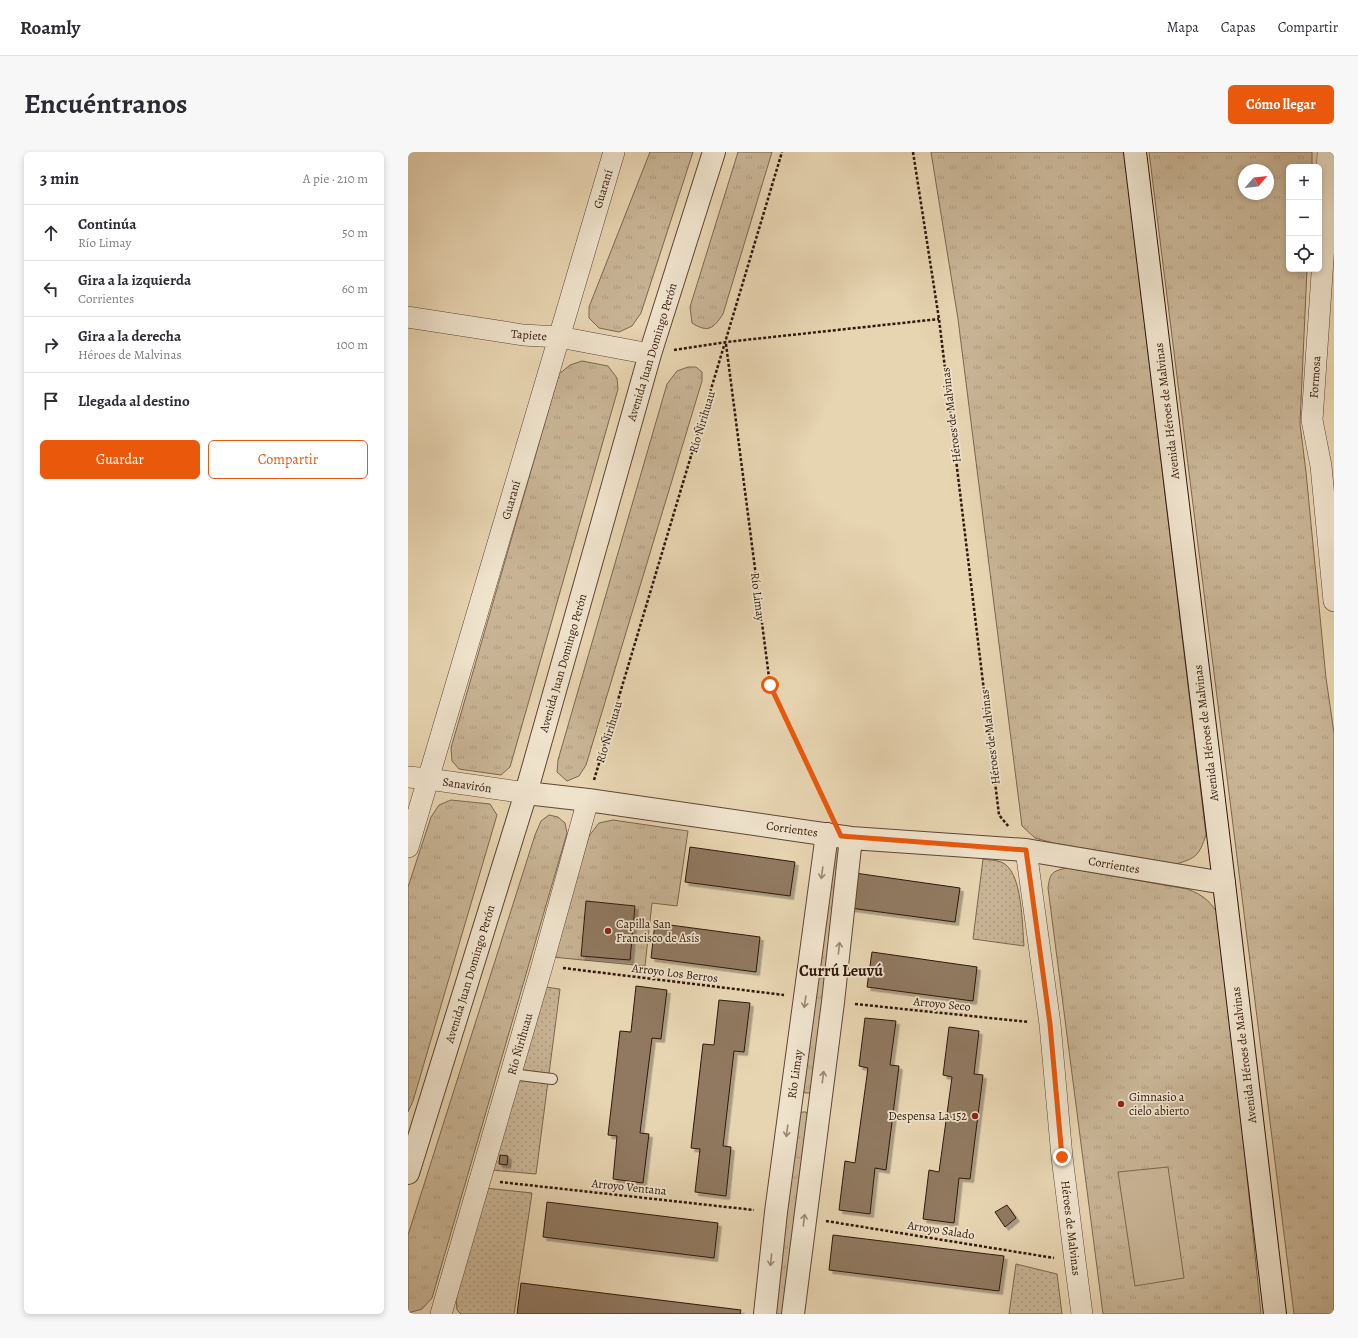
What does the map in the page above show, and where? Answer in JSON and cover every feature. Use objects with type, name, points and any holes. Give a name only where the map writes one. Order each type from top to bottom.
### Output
[{"type":"street","name":"Guaraní","points":[[408,847],[614,152]]},
{"type":"street","name":"Avenida Juan Domingo Perón","points":[[408,1174],[411,1149],[526,793],[650,354],[714,152]]},
{"type":"street","name":"Avenida Héroes de Malvinas","points":[[1135,152],[1275,1314]]},
{"type":"street","name":"Formosa","points":[[1328,152],[1329,246],[1312,420],[1328,467],[1334,601]]},
{"type":"street","name":"Tapiete","points":[[408,317],[523,335],[559,337],[650,354]]},
{"type":"street","name":"Sanavirón","points":[[408,777],[526,793]]},
{"type":"street","name":"Corrientes","points":[[526,793],[588,800],[840,836],[1026,850],[1224,883]]},
{"type":"street","name":"Río Ñirihuau","points":[[441,1314],[542,966],[588,800]]},
{"type":"street","name":"Río Limay","points":[[765,1314],[776,1212],[805,997],[840,836]]},
{"type":"street","points":[[793,1314],[833,1002],[840,836]]},
{"type":"street","name":"Héroes de Malvinas","points":[[1026,850],[1050,1024],[1056,1157],[1075,1261],[1082,1314]]},
{"type":"street","points":[[791,1101],[819,1105]]},
{"type":"lane","points":[[511,1074],[552,1079]]},
{"type":"path","name":"Río Ñirihuau","points":[[588,800],[782,152]]},
{"type":"path","name":"Héroes de Malvinas","points":[[913,152],[939,319],[999,815],[1026,850]]},
{"type":"path","points":[[650,354],[726,342],[939,319]]},
{"type":"path","name":"Río Limay","points":[[726,342],[770,685],[840,836]]},
{"type":"path","name":"Arroyo Los Berros","points":[[542,966],[805,997]]},
{"type":"path","name":"Arroyo Seco","points":[[833,1002],[1050,1024]]},
{"type":"path","name":"Arroyo Ventana","points":[[480,1180],[776,1212]]},
{"type":"path","name":"Arroyo Salado","points":[[805,1218],[1075,1261]]},
{"type":"green space","points":[[650,152],[693,152],[641,313],[632,326],[619,332],[599,328],[589,318],[589,307]]},
{"type":"green space","points":[[738,152],[772,152],[723,314],[713,326],[706,329],[692,323],[690,307]]},
{"type":"green space","points":[[931,152],[1124,152],[1206,835],[1199,851],[1189,860],[1176,864],[1053,843],[1035,838],[1022,826],[958,319]]},
{"type":"green space","points":[[1149,152],[1312,152],[1312,164],[1286,164],[1286,272],[1307,272],[1300,424],[1326,678],[1334,733],[1334,1314],[1294,1314]]},
{"type":"green space","points":[[582,361],[608,366],[617,378],[618,389],[510,767],[501,775],[459,769],[452,761],[451,748],[559,374],[570,365]]},
{"type":"green space","points":[[688,367],[696,367],[702,372],[702,381],[586,765],[579,776],[567,781],[557,772],[558,760],[667,384],[677,371]]},
{"type":"green space","points":[[451,800],[490,804],[497,815],[413,1101],[408,1112],[408,887],[431,817],[439,805]]},
{"type":"green space","points":[[549,815],[558,817],[565,823],[567,833],[432,1298],[422,1309],[408,1313],[408,1235],[535,835],[541,821]]},
{"type":"green space","points":[[613,820],[688,831],[677,906],[652,903],[645,966],[552,957],[589,836],[599,823]]},
{"type":"green space","points":[[840,846],[812,1090],[809,1093],[805,1093],[803,1090],[832,848]]},
{"type":"green space","points":[[983,859],[1001,862],[1008,867],[1014,876],[1022,913],[1024,946],[973,939]]},
{"type":"green space","points":[[1067,868],[1187,889],[1199,894],[1207,900],[1221,918],[1261,1314],[1103,1314],[1048,888],[1051,876],[1058,870]]},
{"type":"green space","points":[[545,987],[560,989],[536,1174],[491,1170]]},
{"type":"green space","points":[[806,1112],[808,1116],[785,1314],[772,1314],[799,1114]]},
{"type":"green space","points":[[1168,1167],[1184,1278],[1135,1286],[1118,1172]]},
{"type":"green space","points":[[485,1188],[532,1193],[514,1314],[461,1314],[457,1310],[456,1297]]},
{"type":"green space","points":[[1016,1264],[1057,1274],[1062,1314],[1009,1314]]},
{"type":"building","points":[[690,847],[795,862],[790,896],[685,882]]},
{"type":"building","points":[[855,873],[960,888],[955,922],[850,908]]},
{"type":"building","name":"Capilla San Francisco de Asís","points":[[586,901],[635,906],[630,960],[581,956]]},
{"type":"building","points":[[655,923],[760,937],[756,972],[651,958]]},
{"type":"building","points":[[872,952],[977,967],[973,1001],[867,987]]},
{"type":"building","points":[[636,986],[667,990],[661,1039],[652,1038],[640,1133],[649,1134],[643,1183],[613,1179],[617,1136],[608,1135],[620,1031],[631,1032]]},
{"type":"building","points":[[719,1000],[750,1003],[744,1052],[734,1051],[723,1146],[731,1147],[726,1196],[695,1192],[700,1149],[691,1148],[703,1044],[714,1045]]},
{"type":"building","points":[[865,1018],[896,1021],[890,1065],[899,1066],[886,1170],[875,1168],[870,1214],[839,1210],[845,1161],[855,1163],[868,1068],[859,1066]]},
{"type":"building","points":[[949,1027],[979,1031],[974,1074],[983,1075],[970,1179],[959,1178],[954,1223],[923,1219],[929,1170],[939,1172],[952,1077],[943,1075]]},
{"type":"building","points":[[500,1155],[508,1156],[507,1165],[499,1164]]},
{"type":"building","points":[[547,1202],[718,1223],[714,1258],[543,1237]]},
{"type":"building","points":[[1007,1205],[1016,1218],[1005,1227],[995,1212]]},
{"type":"building","points":[[833,1235],[1004,1256],[999,1291],[829,1270]]},
{"type":"building","points":[[521,1283],[741,1310],[740,1314],[517,1314]]},
{"type":"place","name":"Capilla San Francisco de Asís","points":[[608,931]]},
{"type":"place","name":"Gimnasio a cielo abierto","points":[[1121,1104]]},
{"type":"place","name":"Despensa La 152","points":[[975,1116]]},
{"type":"district","name":"Currú Leuvú","points":[[841,970]]},
{"type":"route","points":[[770,685],[841,836],[851,838],[1026,850],[1050,1024],[1062,1157]]}]
